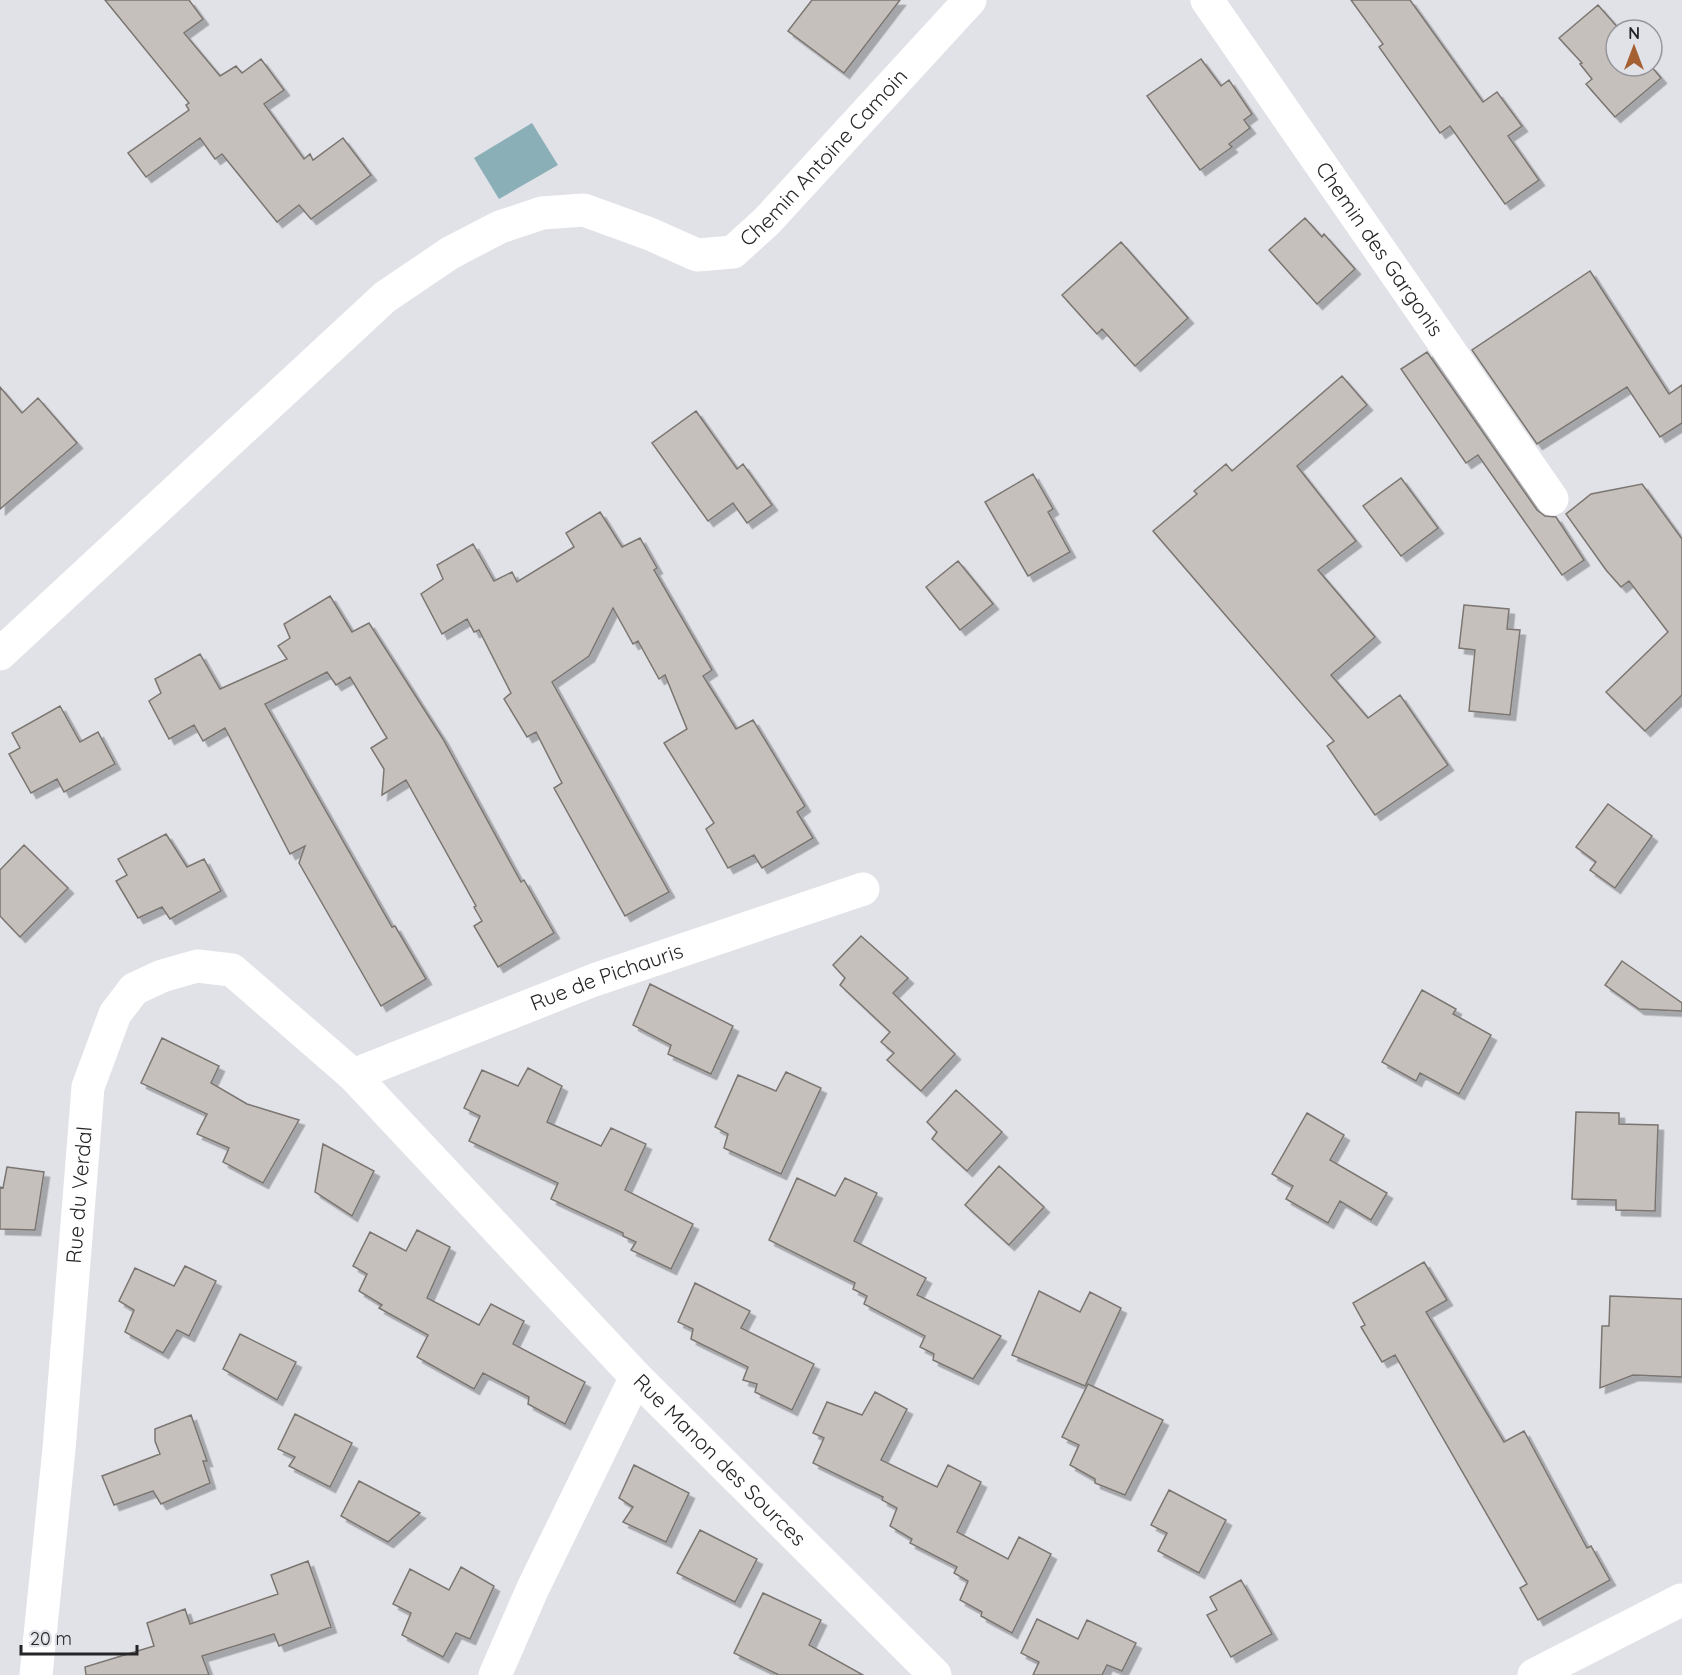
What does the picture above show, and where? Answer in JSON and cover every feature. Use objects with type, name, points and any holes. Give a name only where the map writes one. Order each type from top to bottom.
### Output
[{"type":"street","name":"Chemin Antoine Camoin","points":[[0,654],[385,297],[450,253],[500,226],[542,213],[584,210],[650,234],[698,255],[733,252],[767,221],[970,0]]},
{"type":"street","name":"Chemin des Gargonis","points":[[1207,0],[1552,499]]},
{"type":"street","name":"Rue de Pichauris","points":[[353,1076],[594,980],[863,889]]},
{"type":"street","name":"Rue du Verdal","points":[[36,1675],[59,1449],[87,1087],[114,1014],[134,989],[162,976],[197,966],[232,970],[353,1076],[636,1377]]},
{"type":"street","name":"Rue Manon des Sources","points":[[495,1675],[533,1588],[636,1377],[935,1675]]},
{"type":"street","points":[[1534,1675],[1681,1600]]},
{"type":"water","points":[[532,123],[558,165],[499,199],[474,158]]},
{"type":"building","points":[[105,0],[189,0],[203,19],[184,33],[220,76],[236,66],[242,73],[261,59],[284,90],[264,104],[304,159],[310,154],[313,160],[343,138],[371,175],[311,219],[299,205],[277,222],[222,154],[215,159],[200,138],[146,177],[128,153],[189,110],[186,105],[189,103]]},
{"type":"building","points":[[812,0],[900,0],[844,73],[788,31]]},
{"type":"building","points":[[1351,0],[1410,0],[1483,102],[1497,92],[1522,126],[1508,136],[1539,180],[1505,204],[1450,126],[1440,133],[1379,47],[1383,44]]},
{"type":"building","points":[[1598,5],[1609,18],[1604,18],[1604,78],[1661,78],[1615,117],[1586,84],[1592,79],[1580,64],[1582,63],[1559,38]]},
{"type":"building","points":[[1201,59],[1221,86],[1229,80],[1252,114],[1244,120],[1250,128],[1229,144],[1232,147],[1200,170],[1147,96]]},
{"type":"building","points":[[1305,218],[1322,237],[1324,234],[1355,269],[1317,304],[1269,250]]},
{"type":"building","points":[[1121,242],[1188,318],[1135,366],[1102,329],[1097,334],[1062,295]]},
{"type":"building","points":[[1590,271],[1669,394],[1682,385],[1682,423],[1660,437],[1627,387],[1537,444],[1472,350]]},
{"type":"building","points":[[1427,352],[1537,510],[1545,516],[1556,517],[1584,560],[1562,575],[1478,455],[1466,463],[1401,369]]},
{"type":"building","points":[[1342,376],[1367,405],[1297,466],[1356,541],[1318,570],[1375,637],[1331,675],[1368,718],[1400,695],[1448,765],[1375,815],[1327,746],[1334,741],[1153,531],[1197,494],[1194,491],[1226,464],[1232,471]]},
{"type":"building","points":[[0,387],[22,413],[38,398],[77,443],[0,509]]},
{"type":"building","points":[[696,411],[737,469],[743,464],[772,505],[747,523],[733,503],[708,521],[652,443]]},
{"type":"building","points":[[1033,474],[1053,509],[1048,512],[1070,552],[1028,576],[985,502]]},
{"type":"building","points":[[1401,478],[1438,528],[1401,556],[1363,506]]},
{"type":"building","points":[[1642,484],[1682,539],[1682,695],[1645,731],[1606,692],[1668,632],[1629,581],[1621,587],[1606,570],[1566,514],[1591,494]]},
{"type":"building","points":[[600,512],[622,547],[640,538],[657,568],[654,570],[712,670],[703,676],[736,729],[753,720],[805,806],[797,812],[813,838],[762,868],[754,855],[728,868],[706,829],[714,823],[664,743],[687,729],[665,675],[659,679],[638,641],[633,644],[613,608],[589,656],[552,682],[669,892],[625,916],[554,788],[562,783],[536,732],[527,737],[504,699],[511,693],[479,630],[474,632],[467,619],[442,634],[421,594],[443,579],[437,565],[473,544],[494,581],[512,572],[517,582],[574,547],[566,533]]},
{"type":"building","points":[[958,561],[993,604],[960,630],[926,587]]},
{"type":"building","points":[[330,596],[352,632],[369,623],[443,739],[521,882],[524,880],[554,933],[498,967],[474,926],[482,921],[474,907],[476,906],[406,780],[382,795],[384,769],[371,748],[387,738],[350,677],[336,685],[327,672],[265,704],[392,927],[395,926],[426,979],[381,1006],[299,863],[305,846],[290,854],[225,728],[203,741],[194,725],[169,739],[149,701],[161,693],[155,679],[200,654],[220,689],[287,659],[278,646],[290,638],[284,624]]},
{"type":"building","points":[[1464,605],[1509,609],[1507,629],[1520,630],[1510,715],[1469,711],[1475,650],[1459,648]]},
{"type":"building","points":[[60,706],[80,742],[98,732],[115,764],[64,792],[57,779],[31,793],[9,754],[20,748],[12,733]]},
{"type":"building","points":[[1608,804],[1652,836],[1615,888],[1590,870],[1596,862],[1576,847]]},
{"type":"building","points":[[166,834],[187,867],[204,859],[221,891],[170,919],[162,907],[138,918],[116,881],[127,875],[118,859]]},
{"type":"building","points":[[24,845],[68,888],[20,937],[0,916],[0,870]]},
{"type":"building","points":[[861,936],[908,978],[893,993],[955,1054],[921,1091],[887,1060],[894,1053],[881,1042],[890,1032],[840,985],[845,978],[833,965]]},
{"type":"building","points":[[1622,961],[1682,1003],[1682,1011],[1639,1009],[1605,985]]},
{"type":"building","points":[[650,984],[733,1026],[711,1074],[668,1054],[671,1045],[633,1025]]},
{"type":"building","points":[[1422,990],[1456,1009],[1453,1014],[1491,1035],[1459,1094],[1420,1073],[1416,1081],[1382,1062]]},
{"type":"building","points":[[162,1038],[219,1066],[211,1083],[247,1104],[299,1120],[263,1183],[223,1162],[229,1148],[197,1134],[207,1114],[141,1083]]},
{"type":"building","points":[[528,1068],[562,1086],[547,1122],[601,1146],[611,1128],[646,1144],[625,1190],[693,1224],[671,1269],[631,1250],[636,1242],[623,1236],[623,1233],[551,1199],[558,1183],[469,1141],[480,1116],[464,1108],[482,1070],[518,1086]]},
{"type":"building","points":[[786,1072],[821,1088],[781,1174],[724,1148],[728,1134],[715,1127],[738,1075],[776,1091]]},
{"type":"building","points":[[956,1090],[1002,1132],[967,1171],[932,1139],[937,1132],[927,1122]]},
{"type":"building","points":[[1576,1112],[1619,1113],[1619,1124],[1658,1125],[1655,1211],[1616,1210],[1616,1200],[1572,1199]]},
{"type":"building","points":[[1307,1113],[1344,1135],[1330,1160],[1387,1193],[1371,1220],[1340,1201],[1328,1223],[1286,1199],[1293,1186],[1272,1174]]},
{"type":"building","points":[[323,1144],[374,1171],[352,1216],[315,1192]]},
{"type":"building","points":[[999,1166],[1044,1207],[1009,1245],[965,1205]]},
{"type":"building","points":[[7,1167],[44,1172],[35,1230],[0,1229],[0,1187],[3,1188]]},
{"type":"building","points":[[797,1178],[835,1196],[845,1178],[877,1193],[854,1241],[926,1278],[917,1295],[1001,1336],[973,1379],[933,1360],[934,1354],[920,1347],[925,1336],[864,1304],[867,1296],[853,1289],[855,1283],[769,1240]]},
{"type":"building","points":[[417,1230],[450,1247],[427,1298],[479,1325],[491,1304],[524,1321],[513,1344],[585,1382],[565,1424],[528,1404],[529,1397],[483,1373],[474,1389],[417,1357],[428,1335],[379,1308],[382,1305],[359,1291],[367,1274],[353,1266],[370,1232],[406,1251]]},
{"type":"building","points":[[1424,1262],[1447,1300],[1426,1312],[1504,1442],[1524,1431],[1587,1548],[1591,1546],[1610,1580],[1538,1620],[1520,1588],[1527,1584],[1395,1355],[1382,1362],[1361,1327],[1365,1325],[1353,1303]]},
{"type":"building","points":[[185,1266],[216,1281],[189,1336],[177,1330],[163,1353],[125,1332],[134,1310],[119,1301],[135,1268],[174,1286]]},
{"type":"building","points":[[695,1283],[750,1311],[741,1328],[814,1364],[792,1410],[755,1392],[757,1384],[743,1380],[748,1367],[691,1339],[693,1329],[678,1322]]},
{"type":"building","points":[[1039,1291],[1080,1312],[1090,1292],[1121,1308],[1085,1386],[1012,1355]]},
{"type":"building","points":[[1610,1296],[1682,1299],[1682,1377],[1633,1375],[1600,1388],[1602,1326],[1609,1326]]},
{"type":"building","points":[[240,1334],[296,1362],[277,1400],[223,1369]]},
{"type":"building","points":[[1088,1384],[1163,1420],[1125,1495],[1095,1483],[1095,1479],[1070,1465],[1079,1445],[1062,1437]]},
{"type":"building","points":[[875,1392],[907,1409],[881,1460],[937,1487],[948,1465],[981,1482],[957,1532],[1008,1559],[1019,1537],[1051,1554],[1012,1633],[981,1616],[982,1612],[960,1600],[968,1581],[954,1573],[957,1567],[910,1543],[912,1539],[890,1526],[897,1508],[882,1500],[883,1497],[813,1463],[824,1438],[813,1433],[827,1402],[862,1415]]},
{"type":"building","points":[[295,1414],[352,1443],[330,1487],[289,1466],[295,1457],[278,1449]]},
{"type":"building","points":[[191,1415],[207,1461],[203,1461],[210,1483],[161,1504],[153,1491],[114,1505],[102,1476],[160,1454],[155,1441],[155,1429]]},
{"type":"building","points":[[634,1465],[689,1493],[666,1542],[623,1522],[633,1507],[619,1498]]},
{"type":"building","points":[[359,1481],[420,1513],[388,1542],[341,1516]]},
{"type":"building","points":[[1169,1490],[1226,1520],[1199,1573],[1158,1551],[1167,1533],[1151,1525]]},
{"type":"building","points":[[700,1530],[757,1559],[735,1602],[677,1573]]},
{"type":"building","points":[[308,1561],[331,1627],[279,1646],[274,1634],[202,1656],[209,1675],[86,1675],[85,1667],[154,1646],[147,1623],[185,1609],[190,1624],[278,1594],[271,1575]]},
{"type":"building","points":[[461,1567],[494,1586],[470,1639],[456,1633],[443,1657],[402,1635],[411,1613],[393,1604],[410,1569],[449,1590]]},
{"type":"building","points":[[1241,1580],[1272,1634],[1231,1657],[1207,1615],[1217,1610],[1210,1597]]},
{"type":"building","points":[[763,1593],[821,1620],[809,1645],[863,1675],[779,1675],[734,1653]]},
{"type":"building","points":[[1037,1619],[1078,1639],[1087,1620],[1136,1643],[1122,1671],[1107,1665],[1102,1675],[1033,1675],[1039,1662],[1021,1653]]}]
